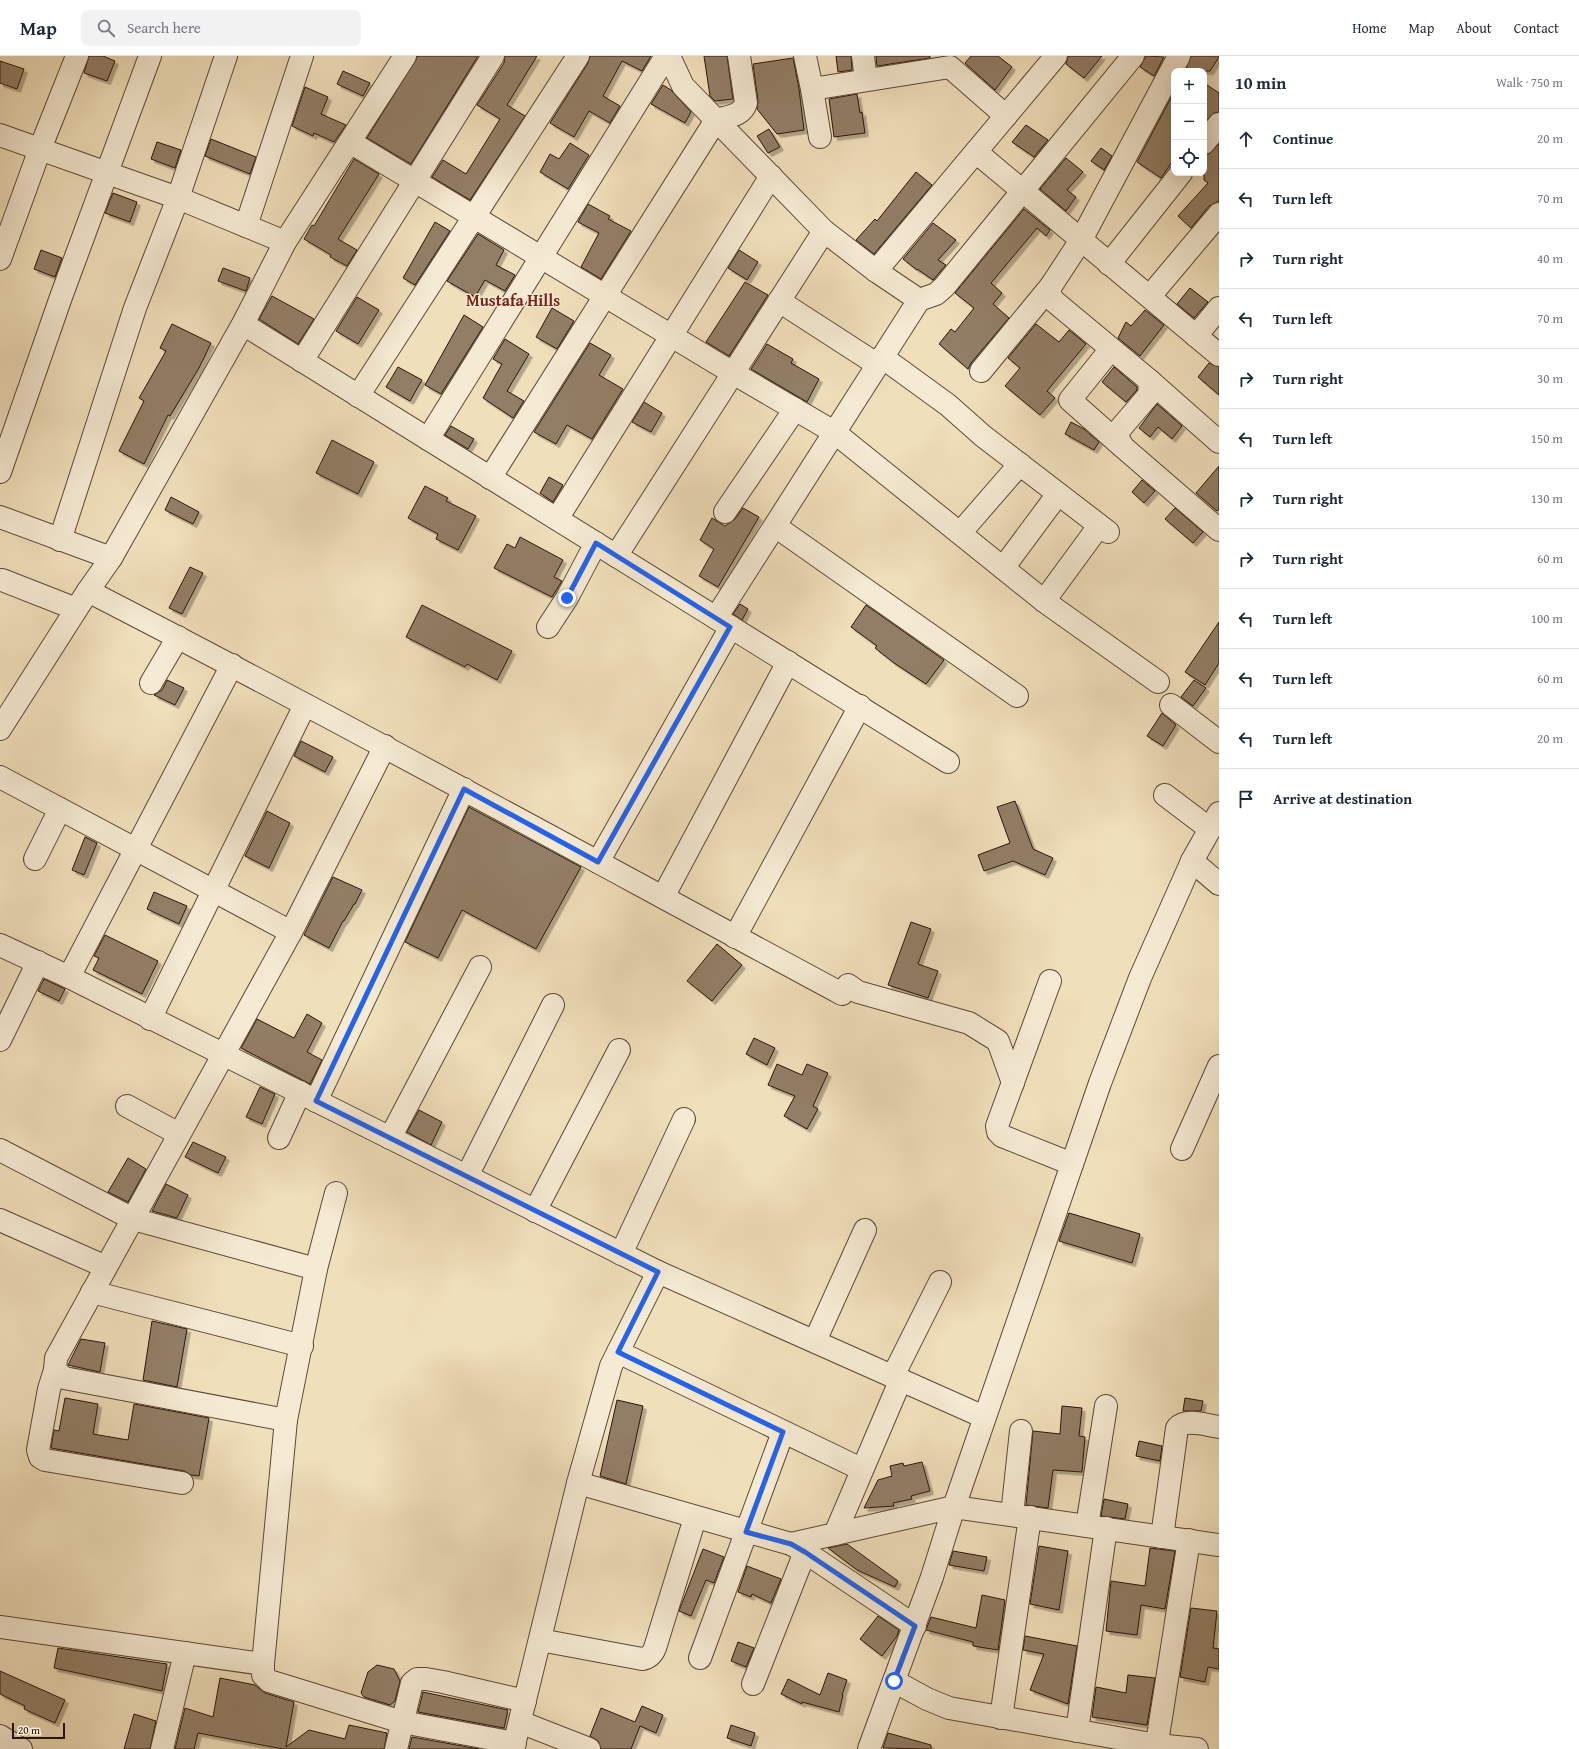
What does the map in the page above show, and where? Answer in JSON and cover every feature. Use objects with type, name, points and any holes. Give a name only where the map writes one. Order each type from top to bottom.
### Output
[{"type":"street","points":[[0,259],[40,149],[78,56]]},
{"type":"street","points":[[0,472],[150,56]]},
{"type":"street","points":[[60,540],[135,308],[178,198],[226,56]]},
{"type":"street","points":[[246,226],[302,56]]},
{"type":"street","points":[[302,361],[416,182],[493,56]]},
{"type":"street","points":[[358,396],[578,56]]},
{"type":"street","points":[[428,439],[666,56]]},
{"type":"street","points":[[669,56],[683,86],[824,231],[876,271],[919,300]]},
{"type":"street","points":[[490,478],[716,120],[740,113],[744,110],[746,103],[739,56]]},
{"type":"street","points":[[805,56],[820,137]]},
{"type":"street","points":[[863,56],[866,80]]},
{"type":"street","points":[[876,271],[1056,56]]},
{"type":"street","points":[[598,862],[775,526],[919,300],[936,294],[944,286],[1133,56]]},
{"type":"street","points":[[981,371],[1051,286],[1081,240],[1179,56]]},
{"type":"street","points":[[0,729],[110,558],[243,324],[285,242],[350,142],[397,59]]},
{"type":"street","points":[[812,89],[866,80],[930,63],[950,67],[1006,116]]},
{"type":"street","points":[[1206,140],[1219,124]]},
{"type":"street","points":[[0,135],[178,198],[285,242]]},
{"type":"street","points":[[350,142],[671,336],[834,432],[1044,601],[1158,682]]},
{"type":"street","points":[[976,152],[1219,355]]},
{"type":"street","points":[[557,519],[771,176]]},
{"type":"street","points":[[1109,264],[1179,176]]},
{"type":"street","points":[[1150,296],[1219,214]]},
{"type":"street","points":[[616,556],[824,231]]},
{"type":"street","points":[[1051,286],[1049,295],[1054,302],[1150,381],[1219,442]]},
{"type":"street","points":[[779,301],[880,361],[948,405],[983,436],[1103,529],[1044,601]]},
{"type":"street","points":[[1196,336],[1219,308]]},
{"type":"street","points":[[243,324],[948,762]]},
{"type":"street","points":[[1111,349],[1070,400],[1219,530]]},
{"type":"street","points":[[1123,447],[1118,438],[1119,430],[1149,395],[1150,381]]},
{"type":"street","points":[[725,512],[794,409]]},
{"type":"street","points":[[960,533],[1020,464]]},
{"type":"street","points":[[1003,568],[1058,494]]},
{"type":"street","points":[[0,517],[110,558]]},
{"type":"street","points":[[775,526],[1017,696]]},
{"type":"street","points":[[548,627],[567,598],[596,543]]},
{"type":"street","points":[[2,580],[82,600],[178,637],[385,746],[735,937],[845,990],[858,992],[969,1023],[998,1041],[1013,1083]]},
{"type":"street","points":[[151,683],[178,637]]},
{"type":"street","points":[[663,897],[788,662]]},
{"type":"street","points":[[69,978],[135,848],[232,665]]},
{"type":"street","points":[[150,1019],[305,705]]},
{"type":"street","points":[[1171,705],[1219,742]]},
{"type":"street","points":[[735,937],[860,706]]},
{"type":"street","points":[[182,1483],[45,1460],[40,1457],[38,1450],[49,1389],[55,1370],[56,1358],[291,932],[385,746]]},
{"type":"street","points":[[0,777],[215,890],[291,932]]},
{"type":"street","points":[[279,1138],[308,1097],[464,789]]},
{"type":"street","points":[[872,1741],[915,1626],[984,1417],[1100,1083],[1140,978],[1192,861],[1215,821],[1165,795]]},
{"type":"street","points":[[35,859],[60,809]]},
{"type":"street","points":[[1192,861],[1219,884]]},
{"type":"street","points":[[0,944],[150,1019],[224,1054],[658,1272],[984,1417]]},
{"type":"street","points":[[1,1037],[38,962]]},
{"type":"street","points":[[390,1138],[480,967]]},
{"type":"street","points":[[1050,981],[997,1126],[998,1132],[1002,1136],[1072,1164]]},
{"type":"street","points":[[467,1176],[553,1005]]},
{"type":"street","points":[[535,1211],[619,1050]]},
{"type":"street","points":[[1182,1149],[1219,1066]]},
{"type":"street","points":[[127,1106],[179,1134]]},
{"type":"street","points":[[621,1254],[684,1119]]},
{"type":"street","points":[[0,1150],[133,1219],[316,1270]]},
{"type":"street","points":[[336,1193],[316,1270],[286,1420],[264,1645],[263,1675],[269,1682],[402,1722],[514,1746],[578,1483],[611,1366],[658,1272]]},
{"type":"street","points":[[0,1220],[106,1267]]},
{"type":"street","points":[[815,1342],[866,1230]]},
{"type":"street","points":[[835,1534],[897,1378],[940,1282]]},
{"type":"street","points":[[92,1292],[302,1346]]},
{"type":"street","points":[[618,1352],[861,1469]]},
{"type":"street","points":[[55,1370],[64,1378],[286,1420]]},
{"type":"street","points":[[1077,1731],[1106,1406]]},
{"type":"street","points":[[1162,1537],[1177,1428],[1180,1424],[1188,1422],[1219,1427]]},
{"type":"street","points":[[1000,1718],[1021,1516],[1020,1431]]},
{"type":"street","points":[[700,1658],[783,1432]]},
{"type":"street","points":[[578,1483],[798,1548],[915,1626]]},
{"type":"street","points":[[798,1548],[835,1534],[954,1506],[1219,1545]]},
{"type":"street","points":[[539,1648],[642,1659],[648,1658],[653,1654],[695,1518]]},
{"type":"street","points":[[1157,1747],[1189,1540]]},
{"type":"street","points":[[753,1684],[798,1548]]},
{"type":"street","points":[[0,1627],[185,1653],[264,1645]]},
{"type":"street","points":[[162,1749],[185,1653]]},
{"type":"street","points":[[396,1749],[412,1683],[417,1680],[443,1682],[523,1711],[589,1749]]},
{"type":"street","points":[[894,1681],[938,1704],[1000,1718],[1077,1731],[1157,1747],[1197,1749]]},
{"type":"street","points":[[0,1736],[21,1749]]},
{"type":"building","points":[[89,56],[103,56],[115,61],[107,81],[84,73]]},
{"type":"building","points":[[418,56],[478,56],[411,164],[367,138]]},
{"type":"building","points":[[505,56],[537,56],[507,105],[525,116],[470,200],[432,177],[443,160],[466,174],[500,119],[477,105],[504,63]]},
{"type":"building","points":[[590,56],[651,56],[642,71],[622,61],[603,96],[620,106],[610,123],[589,111],[574,137],[550,123],[588,63]]},
{"type":"building","points":[[704,56],[727,56],[733,99],[715,101],[710,96]]},
{"type":"building","points":[[836,56],[851,56],[852,70],[838,72]]},
{"type":"building","points":[[876,56],[930,56],[930,58],[877,66]]},
{"type":"building","points":[[971,56],[998,56],[1012,67],[995,90],[965,63]]},
{"type":"building","points":[[1068,56],[1102,56],[1084,78],[1066,64]]},
{"type":"building","points":[[1146,56],[1164,57],[1154,76],[1140,67]]},
{"type":"building","points":[[1191,56],[1219,56],[1210,71],[1207,71],[1207,68],[1186,68]]},
{"type":"building","points":[[793,58],[799,89],[804,130],[777,134],[757,109],[758,101],[753,64]]},
{"type":"building","points":[[0,61],[24,69],[17,89],[0,83]]},
{"type":"building","points":[[343,71],[370,83],[363,96],[337,84]]},
{"type":"building","points":[[663,85],[671,90],[691,112],[685,123],[651,104]]},
{"type":"building","points":[[1207,85],[1219,93],[1219,112],[1214,113],[1207,120]]},
{"type":"building","points":[[305,87],[328,97],[321,114],[346,125],[334,142],[314,133],[313,136],[292,126]]},
{"type":"building","points":[[857,94],[860,113],[862,112],[865,133],[834,137],[829,99]]},
{"type":"building","points":[[1171,98],[1171,163],[1161,178],[1137,162]]},
{"type":"building","points":[[1026,125],[1048,140],[1034,157],[1012,142]]},
{"type":"building","points":[[769,129],[780,147],[768,153],[757,136]]},
{"type":"building","points":[[211,139],[256,157],[250,174],[205,156]]},
{"type":"building","points":[[157,142],[181,150],[175,168],[151,159]]},
{"type":"building","points":[[570,143],[589,155],[568,189],[540,172],[550,154],[559,159]]},
{"type":"building","points":[[1219,144],[1219,201],[1209,206],[1191,228],[1178,216],[1208,183],[1204,180],[1204,176],[1207,176],[1207,154]]},
{"type":"building","points":[[1101,148],[1112,156],[1104,170],[1091,161]]},
{"type":"building","points":[[1066,158],[1083,172],[1067,190],[1076,197],[1066,211],[1040,189]]},
{"type":"building","points":[[354,159],[379,174],[338,239],[357,250],[347,266],[330,257],[331,255],[304,239],[312,225],[314,226]]},
{"type":"building","points":[[916,172],[932,185],[874,254],[856,240],[875,219],[877,221]]},
{"type":"building","points":[[113,193],[137,202],[130,222],[105,213]]},
{"type":"building","points":[[588,204],[610,216],[608,219],[631,231],[601,279],[581,267],[599,233],[578,222]]},
{"type":"building","points":[[1024,209],[1050,230],[1046,236],[1037,228],[991,283],[1002,293],[993,304],[1009,318],[971,363],[968,369],[939,344],[951,329],[955,332],[974,308],[955,293]]},
{"type":"building","points":[[435,222],[450,231],[415,285],[403,278]]},
{"type":"building","points":[[933,223],[956,240],[938,260],[946,265],[933,280],[903,259]]},
{"type":"building","points":[[478,234],[504,250],[496,265],[515,275],[505,291],[485,280],[475,297],[447,281]]},
{"type":"building","points":[[41,250],[62,258],[55,277],[34,269]]},
{"type":"building","points":[[739,250],[758,262],[747,280],[728,268]]},
{"type":"building","points":[[223,268],[250,278],[246,291],[218,281]]},
{"type":"building","points":[[745,282],[768,295],[729,356],[706,342]]},
{"type":"building","points":[[1190,288],[1208,302],[1194,318],[1177,304]]},
{"type":"building","points":[[272,296],[314,319],[298,344],[259,319]]},
{"type":"building","points":[[357,297],[379,310],[358,344],[336,331]]},
{"type":"building","points":[[552,308],[574,321],[557,349],[536,337]]},
{"type":"building","points":[[1145,310],[1164,325],[1140,356],[1118,338],[1126,322],[1131,326]]},
{"type":"building","points":[[464,315],[483,327],[441,394],[425,385]]},
{"type":"building","points":[[172,324],[211,343],[199,368],[170,416],[168,415],[144,464],[119,451],[144,401],[139,398],[166,351],[160,348]]},
{"type":"building","points":[[1036,324],[1059,342],[1069,330],[1086,344],[1047,391],[1055,398],[1040,415],[1005,386],[1020,368],[1008,358]]},
{"type":"building","points":[[505,339],[529,354],[507,391],[524,401],[513,418],[483,398],[502,364],[493,359]]},
{"type":"building","points":[[590,343],[611,355],[599,375],[623,389],[592,439],[567,425],[556,444],[534,432]]},
{"type":"building","points":[[767,344],[793,359],[791,363],[819,379],[807,402],[751,369]]},
{"type":"building","points":[[1209,363],[1219,367],[1219,395],[1198,377]]},
{"type":"building","points":[[398,367],[422,380],[410,401],[386,387]]},
{"type":"building","points":[[1114,367],[1137,387],[1137,390],[1126,402],[1102,382]]},
{"type":"building","points":[[644,402],[662,413],[651,432],[632,422]]},
{"type":"building","points":[[1157,404],[1182,426],[1172,439],[1158,427],[1150,437],[1139,428]]},
{"type":"building","points":[[1071,422],[1084,429],[1099,442],[1094,450],[1065,434]]},
{"type":"building","points":[[451,426],[474,439],[468,449],[445,435]]},
{"type":"building","points":[[332,440],[374,462],[358,494],[316,473]]},
{"type":"building","points":[[1219,466],[1219,509],[1217,511],[1196,493]]},
{"type":"building","points":[[549,477],[563,485],[553,502],[540,493]]},
{"type":"building","points":[[1142,480],[1155,491],[1144,503],[1132,492]]},
{"type":"building","points":[[425,486],[448,498],[446,501],[476,516],[458,550],[436,539],[438,534],[408,518]]},
{"type":"building","points":[[171,497],[199,512],[193,524],[165,510]]},
{"type":"building","points":[[743,508],[759,517],[718,587],[699,576],[714,549],[700,540],[712,518],[725,526],[735,519]]},
{"type":"building","points":[[1175,508],[1203,532],[1193,543],[1165,519]]},
{"type":"building","points":[[520,537],[563,560],[554,577],[562,581],[552,597],[494,568],[507,544],[515,548]]},
{"type":"building","points":[[190,567],[203,573],[182,614],[169,608]]},
{"type":"building","points":[[740,604],[748,609],[742,620],[733,614]]},
{"type":"building","points":[[422,605],[512,651],[497,680],[467,664],[465,667],[406,637]]},
{"type":"building","points":[[866,605],[944,660],[926,684],[894,663],[875,648],[877,646],[851,627]]},
{"type":"building","points":[[1219,622],[1219,663],[1205,685],[1185,672]]},
{"type":"building","points":[[167,680],[184,688],[175,705],[154,695],[162,690]]},
{"type":"building","points":[[1194,680],[1206,688],[1193,706],[1181,697]]},
{"type":"building","points":[[1162,713],[1176,725],[1163,746],[1147,736]]},
{"type":"building","points":[[301,741],[333,757],[325,772],[294,756]]},
{"type":"building","points":[[1015,801],[1033,849],[1053,858],[1045,875],[1013,861],[984,871],[978,855],[1010,843],[997,807]]},
{"type":"building","points":[[469,807],[581,867],[536,949],[462,910],[438,958],[405,942]]},
{"type":"building","points":[[267,811],[290,823],[269,868],[245,856]]},
{"type":"building","points":[[85,837],[97,843],[84,875],[72,870]]},
{"type":"building","points":[[333,877],[362,890],[329,948],[304,935]]},
{"type":"building","points":[[154,892],[187,906],[179,924],[147,909]]},
{"type":"building","points":[[911,922],[931,929],[918,964],[938,971],[928,998],[888,985]]},
{"type":"building","points":[[105,935],[158,961],[142,994],[93,970],[99,958],[94,956]]},
{"type":"building","points":[[717,944],[742,965],[712,1001],[687,981]]},
{"type":"building","points":[[44,979],[65,989],[59,1001],[38,991]]},
{"type":"building","points":[[307,1014],[322,1023],[307,1052],[322,1060],[310,1084],[241,1048],[257,1019],[294,1038]]},
{"type":"building","points":[[754,1038],[775,1048],[767,1065],[746,1054]]},
{"type":"building","points":[[777,1064],[802,1075],[807,1064],[828,1073],[813,1106],[818,1109],[807,1129],[784,1116],[795,1096],[768,1085]]},
{"type":"building","points":[[260,1087],[275,1094],[262,1124],[246,1117]]},
{"type":"building","points":[[419,1110],[442,1122],[431,1145],[407,1132]]},
{"type":"building","points":[[193,1142],[226,1157],[218,1173],[185,1157]]},
{"type":"building","points":[[128,1158],[146,1169],[128,1202],[108,1192]]},
{"type":"building","points":[[166,1184],[188,1195],[177,1218],[152,1211]]},
{"type":"building","points":[[1069,1213],[1140,1234],[1132,1263],[1059,1241]]},
{"type":"building","points":[[152,1321],[187,1329],[177,1387],[143,1380]]},
{"type":"building","points":[[81,1339],[105,1343],[100,1372],[68,1365]]},
{"type":"building","points":[[65,1398],[98,1404],[93,1434],[128,1440],[134,1404],[209,1418],[199,1476],[191,1475],[184,1471],[51,1448],[54,1430],[59,1431]]},
{"type":"building","points":[[1185,1398],[1203,1401],[1201,1411],[1183,1411]]},
{"type":"building","points":[[617,1400],[643,1406],[626,1484],[600,1476]]},
{"type":"building","points":[[1062,1406],[1082,1408],[1079,1436],[1085,1437],[1082,1472],[1053,1470],[1048,1508],[1026,1505],[1033,1431],[1060,1434]]},
{"type":"building","points":[[1139,1441],[1162,1446],[1160,1461],[1136,1456]]},
{"type":"building","points":[[922,1462],[930,1491],[911,1496],[912,1499],[893,1503],[894,1506],[864,1508],[878,1480],[892,1476],[890,1466],[903,1463],[904,1466]]},
{"type":"building","points":[[1104,1499],[1128,1504],[1125,1519],[1101,1516]]},
{"type":"building","points":[[847,1544],[898,1581],[895,1587],[857,1570],[828,1548]]},
{"type":"building","points":[[1039,1546],[1068,1551],[1059,1610],[1030,1604]]},
{"type":"building","points":[[1150,1548],[1175,1551],[1165,1609],[1141,1605],[1137,1635],[1106,1631],[1111,1581],[1145,1586]]},
{"type":"building","points":[[703,1549],[724,1557],[714,1583],[706,1580],[691,1616],[679,1611]]},
{"type":"building","points":[[953,1551],[987,1557],[984,1571],[949,1565]]},
{"type":"building","points":[[747,1566],[781,1579],[771,1603],[752,1594],[751,1597],[738,1592]]},
{"type":"building","points":[[982,1595],[1005,1600],[998,1650],[973,1646],[973,1642],[926,1630],[931,1617],[976,1628]]},
{"type":"building","points":[[1191,1608],[1217,1611],[1213,1648],[1219,1649],[1219,1669],[1208,1667],[1205,1682],[1180,1677]]},
{"type":"building","points":[[878,1616],[899,1630],[897,1636],[882,1656],[860,1639]]},
{"type":"building","points":[[1025,1636],[1077,1646],[1068,1704],[1030,1690],[1044,1654],[1023,1650]]},
{"type":"building","points":[[738,1642],[754,1648],[746,1667],[731,1661]]},
{"type":"building","points":[[58,1648],[167,1664],[162,1691],[54,1668]]},
{"type":"building","points":[[377,1665],[394,1669],[400,1681],[395,1701],[390,1705],[364,1697],[361,1693],[368,1672]]},
{"type":"building","points":[[0,1671],[65,1700],[55,1723],[24,1709],[25,1706],[0,1694]]},
{"type":"building","points":[[828,1673],[847,1680],[842,1695],[839,1712],[802,1702],[802,1704],[781,1694],[788,1679],[820,1695]]},
{"type":"building","points":[[1128,1675],[1155,1678],[1147,1725],[1092,1717],[1096,1687],[1126,1693]]},
{"type":"building","points":[[220,1678],[255,1685],[265,1693],[294,1702],[286,1747],[309,1730],[345,1739],[349,1725],[387,1733],[384,1749],[283,1749],[198,1733],[194,1749],[175,1749],[185,1708],[213,1717]]},
{"type":"building","points":[[423,1692],[508,1710],[504,1728],[418,1712]]},
{"type":"building","points":[[642,1706],[663,1715],[656,1733],[640,1726],[631,1749],[601,1749],[598,1741],[590,1736],[601,1708],[635,1722]]},
{"type":"building","points":[[134,1714],[156,1721],[150,1749],[124,1749]]},
{"type":"building","points":[[731,1725],[755,1733],[751,1746],[727,1738]]},
{"type":"building","points":[[888,1733],[931,1745],[931,1749],[883,1748]]},
{"type":"building","points":[[412,1737],[479,1749],[409,1749]]},
{"type":"district","name":"Mustafa Hills","points":[[513,300]]},
{"type":"route","points":[[567,598],[596,543],[730,627],[598,862],[464,789],[316,1101],[658,1272],[618,1352],[783,1432],[746,1532],[791,1544],[915,1626],[894,1681]]}]
